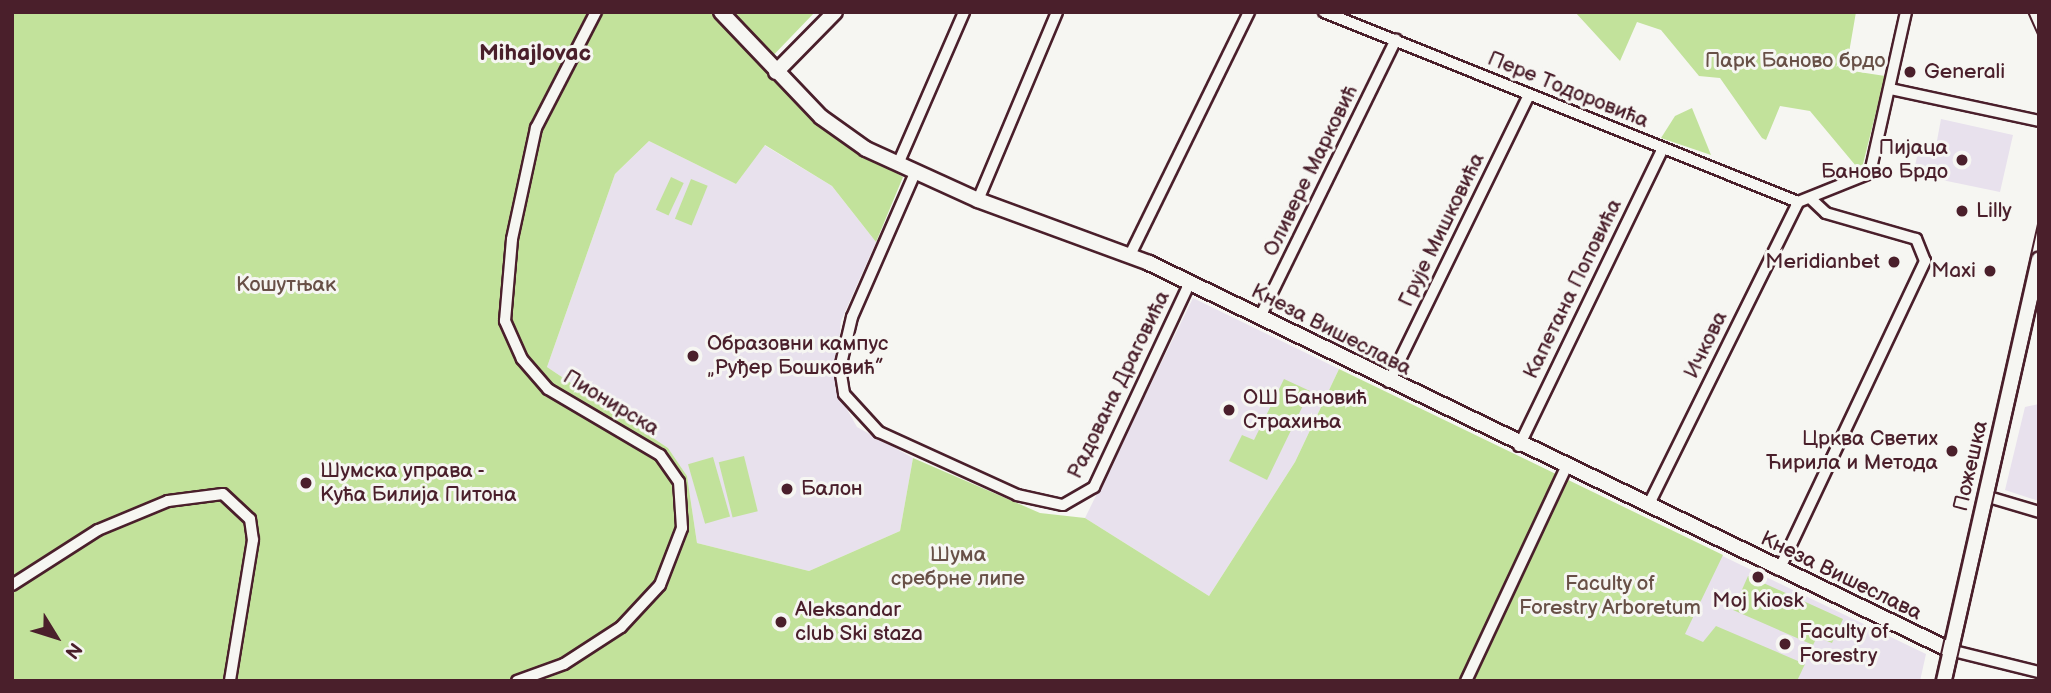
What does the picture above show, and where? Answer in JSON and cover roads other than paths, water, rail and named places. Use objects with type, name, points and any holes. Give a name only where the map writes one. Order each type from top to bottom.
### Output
[{"type":"street","name":"Пионирска","points":[[517,681],[564,664],[621,627],[660,585],[682,528],[683,498],[666,462],[548,389],[522,359],[505,321],[512,239],[536,128],[596,12]]},
{"type":"street","name":"Кнеза Вишеслава","points":[[722,12],[776,72],[838,132],[915,173],[978,200],[1130,255],[1189,282],[1519,446],[1950,650]]},
{"type":"street","points":[[776,72],[835,12]]},
{"type":"street","points":[[898,164],[964,12]]},
{"type":"street","points":[[978,200],[1057,12]]},
{"type":"street","points":[[1130,255],[1249,12]]},
{"type":"street","name":"Пере Тодоровића","points":[[1324,12],[1798,202]]},
{"type":"street","points":[[1798,202],[1870,173],[1906,12]]},
{"type":"street","name":"Оливере Марковић","points":[[1260,317],[1396,40]]},
{"type":"street","points":[[1890,89],[2039,121]]},
{"type":"street","name":"Грује Мишковића","points":[[1389,383],[1529,95]]},
{"type":"street","name":"Капетана Поповића","points":[[1519,446],[1663,148]]},
{"type":"street","name":"Радована Драговића","points":[[915,173],[846,336],[840,368],[844,394],[879,432],[1017,495],[1056,505],[1088,495],[1189,282]]},
{"type":"street","points":[[1779,570],[1925,261],[1916,239],[1826,214],[1811,199]]},
{"type":"street","name":"Ичкова","points":[[1648,506],[1798,202]]},
{"type":"street","name":"Пожешка","points":[[1944,681],[1985,496],[2035,297],[2039,260]]},
{"type":"street","points":[[1466,681],[1566,468]]},
{"type":"street","points":[[12,585],[98,530],[168,501],[223,494],[250,519],[253,540],[230,681]]},
{"type":"street","points":[[1985,496],[2039,512]]},
{"type":"street","points":[[1950,650],[2039,672]]},
{"type":"tram line","points":[[2028,12],[2039,37]]},
{"type":"tram line","points":[[1935,681],[2039,218]]},
{"type":"tram line","points":[[1952,681],[2039,296]]},
{"type":"place","name":"Generali","points":[[1910,72]]},
{"type":"place","name":"Пијаца Баново Брдо","points":[[1962,160]]},
{"type":"place","name":"Lilly","points":[[1962,211]]},
{"type":"place","name":"Meridianbet","points":[[1894,262]]},
{"type":"place","name":"Maxi","points":[[1990,271]]},
{"type":"place","name":"Образовни кампус „Руђер Бошковић”","points":[[693,356]]},
{"type":"place","name":"ОШ Бановић Страхиња","points":[[1229,410]]},
{"type":"place","name":"Црква Светих Ћирила и Метода","points":[[1952,451]]},
{"type":"place","name":"Шумска управа - Кућа Билија Питона","points":[[306,483]]},
{"type":"place","name":"Балон","points":[[787,489]]},
{"type":"place","name":"Moj Kiosk","points":[[1758,577]]},
{"type":"place","name":"Aleksandar club Ski staza","points":[[781,622]]},
{"type":"place","name":"Faculty of Forestry","points":[[1785,644]]},
{"type":"district","name":"Mihajlovac","points":[[535,53]]},
{"type":"park label","name":"Парк Баново брдо","points":[[1795,61]]},
{"type":"park label","name":"Кошутњак","points":[[286,285]]},
{"type":"park label","name":"Шума сребрне липе","points":[[958,567]]},
{"type":"park label","name":"Faculty of Forestry Arboretum","points":[[1610,596]]}]
